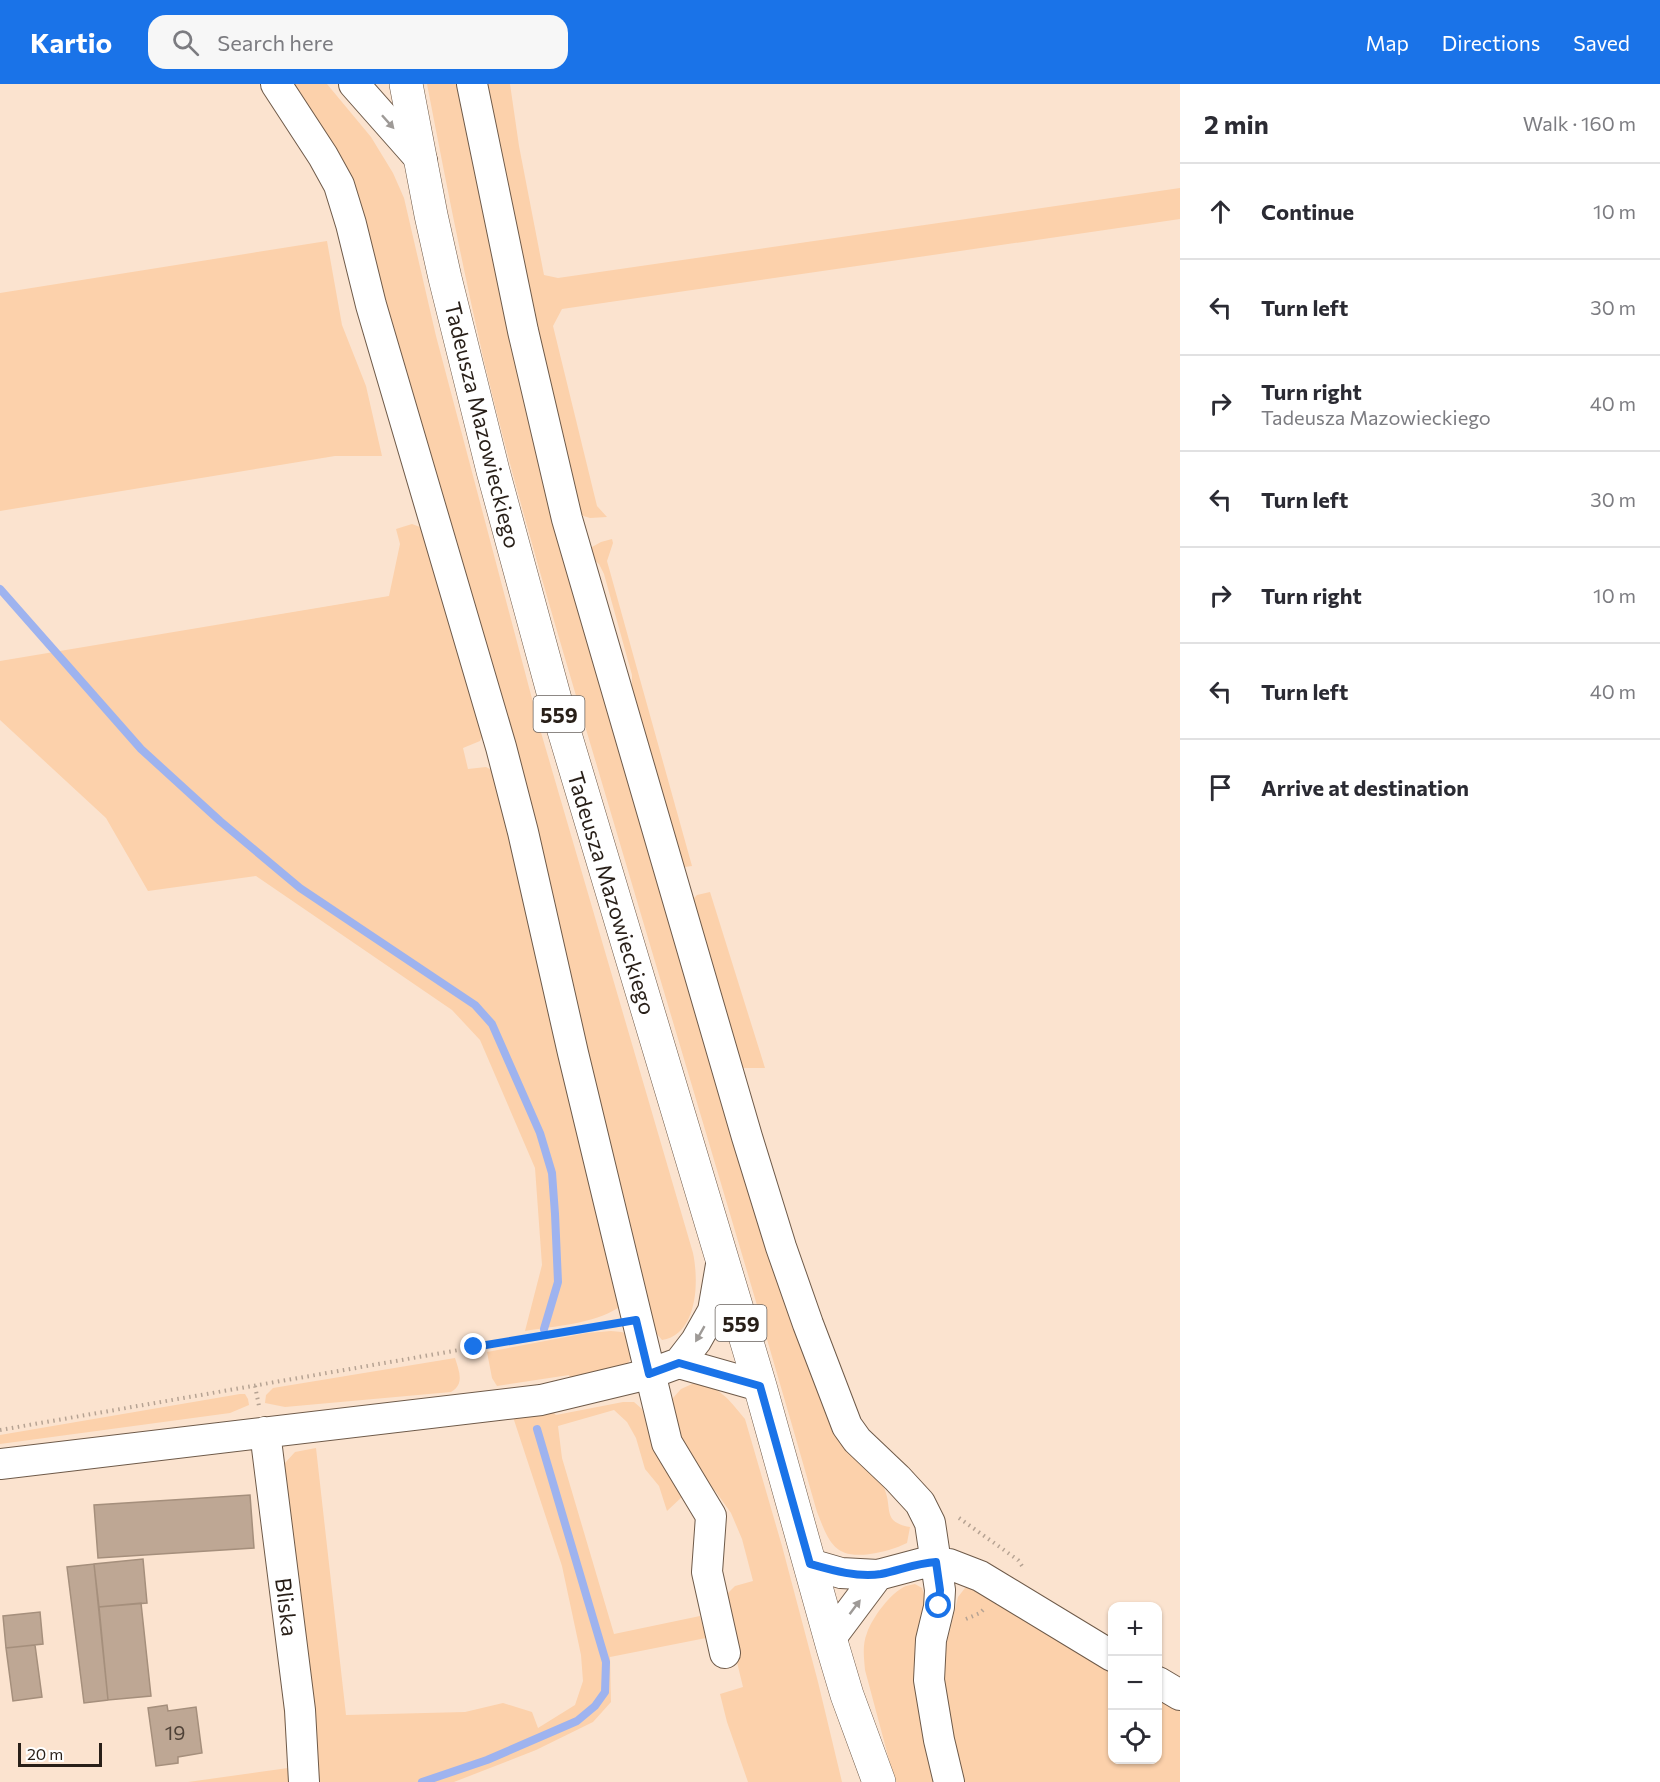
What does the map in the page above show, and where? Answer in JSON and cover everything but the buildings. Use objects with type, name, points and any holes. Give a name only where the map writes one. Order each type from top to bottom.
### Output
[{"type":"main road","name":"Tadeusza Mazowieckiego","points":[[406,84],[422,161],[430,215],[482,425],[556,703],[760,1386],[830,1639],[847,1695],[879,1782]]},
{"type":"main road","name":"Tadeusza Mazowieckiego","points":[[847,1695],[861,1782]]},
{"type":"street","points":[[276,84],[339,185],[371,305],[504,758],[667,1443],[711,1516],[707,1572],[725,1653]]},
{"type":"street","points":[[354,84],[422,161]]},
{"type":"street","points":[[472,84],[534,377],[567,519],[781,1247],[847,1426],[857,1440],[920,1503],[930,1523],[940,1590],[939,1606],[931,1640],[929,1680],[949,1782]]},
{"type":"street","points":[[0,1464],[541,1401],[649,1374],[679,1363],[696,1341],[713,1311],[722,1259]]},
{"type":"street","points":[[679,1363],[760,1386]]},
{"type":"street","name":"Bliska","points":[[265,1432],[300,1710],[304,1782]]},
{"type":"street","points":[[810,1564],[841,1573],[878,1575],[923,1563],[936,1562],[955,1566],[980,1576],[1108,1653]]},
{"type":"street","points":[[830,1639],[878,1575]]},
{"type":"street","points":[[1162,1684],[1180,1695]]},
{"type":"path","points":[[0,1430],[636,1320]]},
{"type":"path","points":[[926,1514],[948,1514],[963,1519],[1018,1560],[1023,1568]]},
{"type":"shaded area","points":[[288,84],[327,84],[371,137],[393,173],[404,198],[436,336],[540,729],[693,1253],[696,1278],[693,1305],[689,1317],[683,1328],[674,1336],[662,1340],[650,1318],[491,662]]},
{"type":"shaded area","points":[[427,84],[460,84],[529,417],[866,1468],[883,1486],[891,1517],[901,1525],[910,1527],[907,1543],[893,1549],[858,1555],[841,1551],[834,1546],[825,1532],[817,1512],[513,476],[476,326]]},
{"type":"shaded area","points":[[483,84],[510,84],[519,146],[544,275],[558,278],[1180,188],[1180,219],[562,309],[553,326],[597,506],[607,517],[590,518],[577,514]]},
{"type":"shaded area","points":[[327,241],[342,325],[366,386],[382,456],[335,456],[0,511],[0,293]]},
{"type":"shaded area","points":[[412,524],[420,527],[427,534],[485,731],[480,741],[463,748],[468,769],[486,767],[498,773],[619,1297],[618,1308],[597,1318],[573,1324],[525,1331],[542,1265],[535,1168],[480,1040],[452,1010],[256,876],[148,891],[106,818],[0,720],[0,661],[389,596],[400,544],[396,529]]},
{"type":"shaded area","points":[[612,539],[613,543],[607,561],[692,866],[685,867],[679,860],[632,696],[632,675],[604,574],[599,564],[591,557],[592,547]]},
{"type":"shaded area","points":[[710,892],[765,1068],[738,1067],[692,900],[697,895]]},
{"type":"shaded area","points":[[622,1332],[634,1338],[632,1354],[629,1362],[623,1368],[572,1383],[569,1375],[497,1386],[492,1378],[487,1352],[587,1333]]},
{"type":"shaded area","points":[[455,1358],[459,1381],[451,1392],[285,1407],[265,1403],[266,1395],[273,1388]]},
{"type":"shaded area","points":[[692,1384],[709,1387],[723,1394],[745,1419],[782,1546],[842,1782],[748,1782],[727,1722],[720,1694],[743,1687],[727,1621],[727,1594],[735,1586],[753,1581],[742,1539],[731,1513],[701,1475],[679,1438],[672,1406],[673,1398],[681,1389]]},
{"type":"shaded area","points":[[245,1394],[249,1405],[230,1413],[0,1444],[0,1435]]},
{"type":"shaded area","points":[[623,1402],[634,1402],[642,1409],[657,1455],[684,1495],[667,1511],[659,1486],[645,1469],[636,1438],[627,1422],[614,1410],[558,1426],[562,1458],[614,1634],[700,1616],[706,1638],[610,1657],[611,1702],[593,1722],[536,1750],[454,1782],[314,1782],[285,1463],[295,1452],[316,1448],[346,1715],[465,1712],[503,1703],[532,1712],[538,1728],[575,1705],[583,1681],[581,1655],[562,1566],[514,1416],[549,1409],[556,1415]]},
{"type":"shaded area","points":[[915,1584],[922,1588],[926,1601],[920,1621],[916,1653],[938,1782],[895,1782],[865,1670],[864,1642],[873,1620],[894,1594],[906,1586]]},
{"type":"shaded area","points":[[965,1588],[993,1589],[1108,1659],[1108,1764],[1162,1764],[1162,1691],[1180,1702],[1180,1782],[962,1782],[942,1688],[944,1654],[958,1597]]},
{"type":"shaded area","points":[[281,1672],[296,1782],[188,1782],[288,1768]]},
{"type":"waterway","points":[[0,589],[141,749],[220,821],[300,888],[475,1005],[492,1024],[540,1133],[552,1173],[558,1282],[544,1329]]},
{"type":"waterway","points":[[422,1782],[487,1760],[577,1721],[595,1706],[605,1692],[606,1662],[537,1429]]},
{"type":"route","points":[[474,1347],[636,1320],[649,1374],[679,1363],[760,1386],[810,1564],[841,1573],[878,1575],[909,1566],[936,1562],[940,1590],[939,1606]]}]
